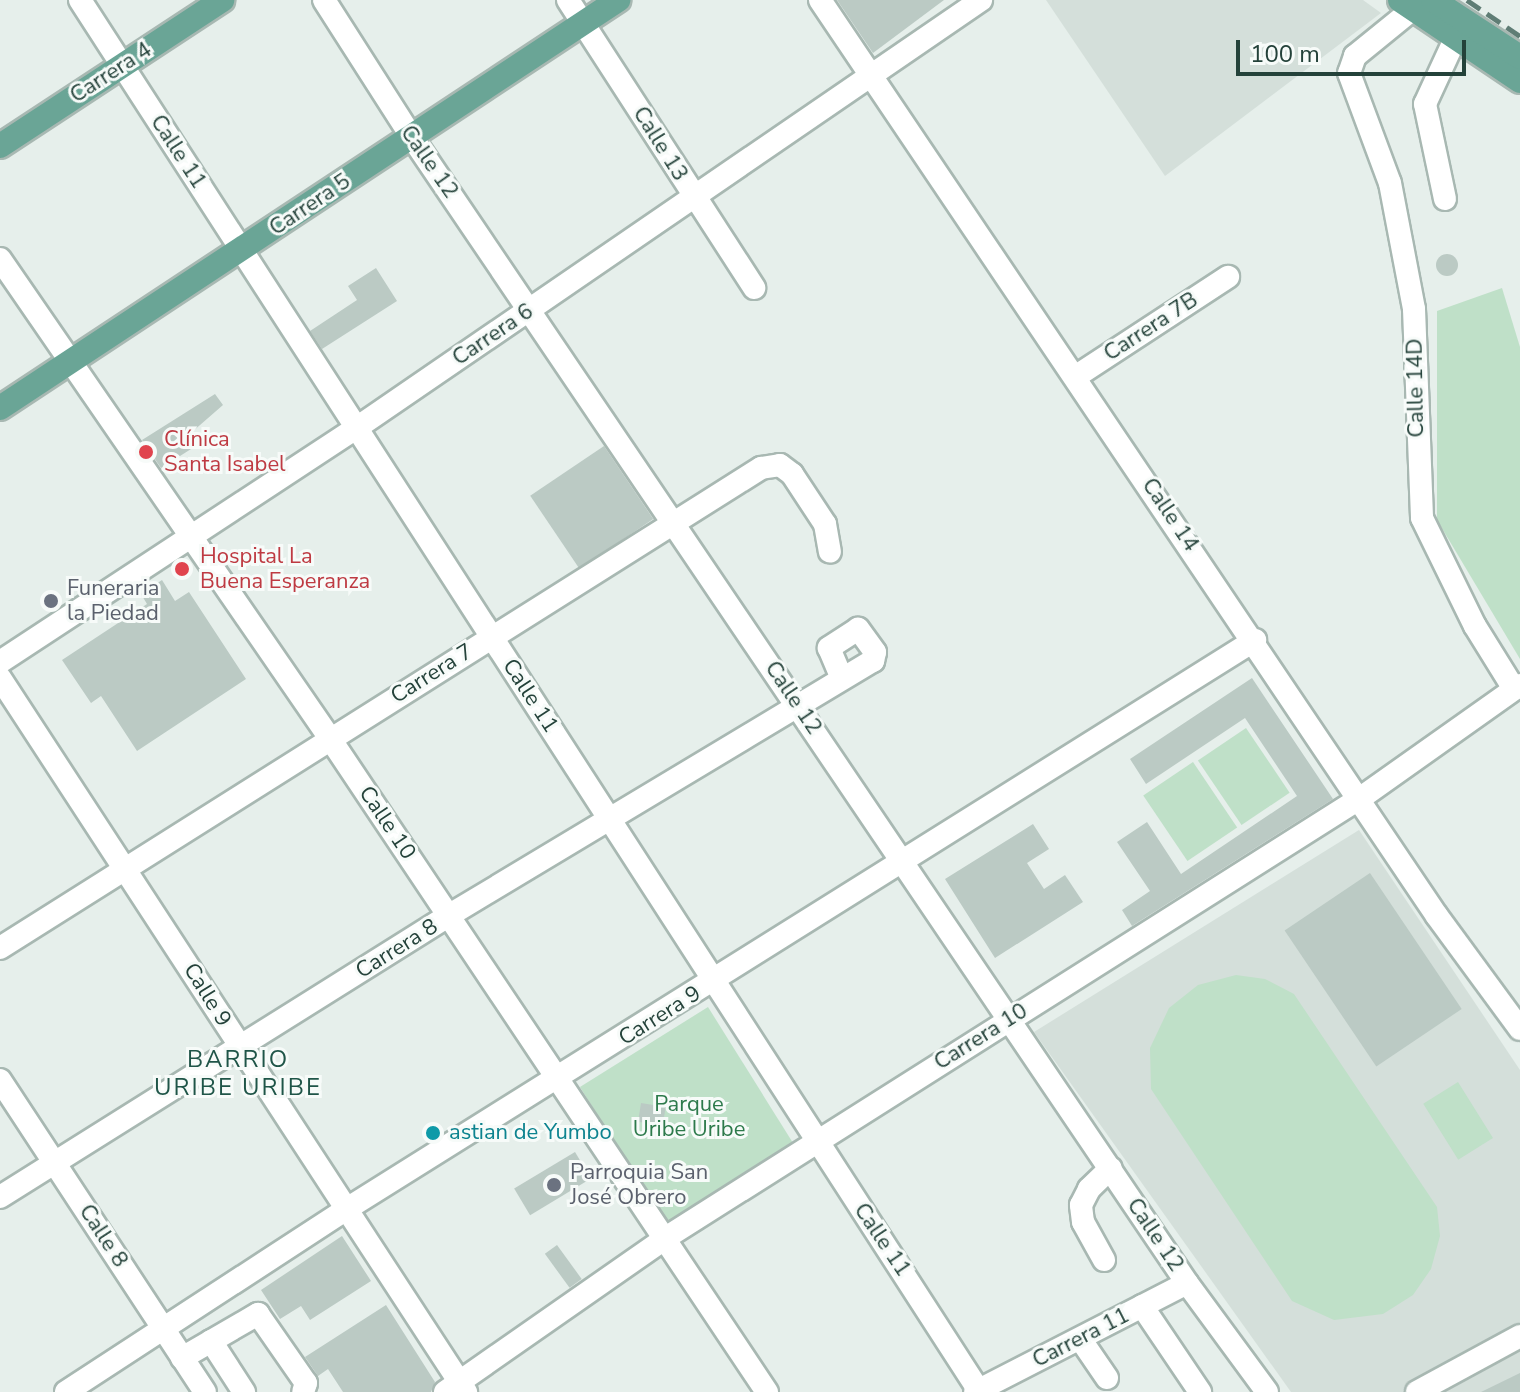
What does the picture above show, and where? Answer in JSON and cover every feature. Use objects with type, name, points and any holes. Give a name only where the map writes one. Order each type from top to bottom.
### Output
[{"type":"main road","name":"Carrera 4","points":[[0,146],[222,0]]},
{"type":"main road","name":"Carrera 5","points":[[0,408],[242,252],[618,0]]},
{"type":"main road","points":[[1417,2],[1462,32],[1520,81]]},
{"type":"main road","points":[[1462,32],[1520,57]]},
{"type":"street","name":"Calle 11","points":[[80,0],[355,429],[611,817],[713,982],[978,1391]]},
{"type":"street","name":"Calle 12","points":[[324,0],[411,136],[532,308],[1187,1283],[1267,1392]]},
{"type":"street","name":"Calle 13","points":[[568,0],[754,288]]},
{"type":"street","name":"Calle 14","points":[[820,0],[1362,797],[1437,916],[1520,1029]]},
{"type":"street","name":"Carrera 6","points":[[0,662],[355,429],[981,0]]},
{"type":"street","name":"Calle 14D","points":[[1417,2],[1355,56],[1349,73],[1390,183],[1414,309],[1422,518],[1475,626],[1517,687]]},
{"type":"street","points":[[1445,199],[1425,104],[1462,32]]},
{"type":"street","name":"Calle 10","points":[[0,259],[69,364],[329,737],[667,1237],[767,1392]]},
{"type":"street","name":"Carrera 7B","points":[[1075,377],[1228,277]]},
{"type":"street","name":"Carrera 7","points":[[0,948],[329,737],[761,468],[780,465],[822,518],[830,552]]},
{"type":"street","name":"Carrera 9","points":[[66,1392],[345,1210],[558,1080],[1255,640]]},
{"type":"street","name":"Calle 9","points":[[0,678],[128,868],[457,1389]]},
{"type":"street","name":"Carrera 8","points":[[0,1197],[448,916],[842,678]]},
{"type":"street","name":"Carrera 10","points":[[457,1389],[667,1237],[1362,797],[1517,687]]},
{"type":"street","name":"Calle 8","points":[[0,1080],[205,1392]]},
{"type":"street","points":[[1104,1260],[1083,1222],[1081,1205],[1089,1189],[1111,1168]]},
{"type":"street","name":"Carrera 11","points":[[978,1391],[1187,1283]]},
{"type":"street","points":[[1142,1306],[1200,1392]]},
{"type":"street","points":[[182,1358],[258,1314],[306,1383],[303,1392]]},
{"type":"street","points":[[1417,1392],[1520,1336]]},
{"type":"street","points":[[1081,1340],[1107,1378]]},
{"type":"street","points":[[211,1341],[244,1392]]},
{"type":"shaded area","points":[[1046,0],[1363,0],[1381,13],[1165,176]]},
{"type":"shaded area","points":[[1359,830],[1520,1070],[1520,1392],[1291,1392],[1034,1032]]},
{"type":"green space","points":[[1502,288],[1520,347],[1520,659],[1437,520],[1437,311]]},
{"type":"green space","points":[[1246,728],[1290,793],[1242,825],[1198,760]]},
{"type":"green space","points":[[1193,762],[1237,827],[1187,861],[1143,796]]},
{"type":"green space","points":[[1236,975],[1265,979],[1294,994],[1437,1207],[1440,1236],[1431,1269],[1413,1295],[1383,1314],[1334,1320],[1292,1301],[1151,1089],[1150,1048],[1169,1008],[1198,985]]},
{"type":"green space","name":"Parque Uribe Uribe","points":[[708,1007],[793,1144],[665,1224],[580,1087]]},
{"type":"green space","points":[[1458,1082],[1493,1138],[1458,1160],[1423,1104]]},
{"type":"building","points":[[837,0],[944,0],[873,53]]},
{"type":"building","points":[[1447,254],[1455,257],[1458,265],[1455,273],[1447,276],[1439,273],[1436,265],[1439,257]]},
{"type":"building","points":[[376,268],[397,301],[322,349],[310,331],[357,300],[348,286]]},
{"type":"building","points":[[215,394],[223,405],[192,432],[199,444],[161,468],[142,440]]},
{"type":"building","points":[[604,446],[653,519],[579,569],[530,496]]},
{"type":"building","points":[[162,580],[175,601],[189,592],[246,679],[137,751],[101,696],[91,703],[62,660],[147,604],[141,594]]},
{"type":"building","points":[[1252,678],[1333,799],[1132,926],[1122,910],[1150,891],[1117,842],[1147,822],[1181,874],[1297,796],[1245,718],[1146,784],[1130,759]]},
{"type":"building","points":[[1033,824],[1049,849],[1027,863],[1044,889],[1065,875],[1083,902],[995,958],[945,879]]},
{"type":"building","points":[[1370,873],[1462,1009],[1376,1067],[1285,931]]},
{"type":"building","points":[[641,1103],[666,1107],[663,1126],[638,1122]]},
{"type":"building","name":"Parroquia San José Obrero","points":[[575,1152],[591,1179],[530,1215],[514,1189]]},
{"type":"building","points":[[342,1236],[371,1281],[310,1320],[301,1306],[280,1319],[261,1290]]},
{"type":"building","points":[[557,1245],[582,1279],[570,1288],[545,1254]]},
{"type":"building","points":[[386,1305],[435,1382],[431,1392],[343,1392],[328,1369],[318,1376],[305,1357]]},
{"type":"building","points":[[1520,1373],[1520,1392],[1481,1392]]},
{"type":"railway","points":[[1467,0],[1520,36]]},
{"type":"place","name":"Clínica Santa Isabel","points":[[146,452]]},
{"type":"place","name":"Hospital La Buena Esperanza","points":[[182,569]]},
{"type":"place","name":"Funeraria la Piedad","points":[[51,601]]},
{"type":"place","name":"astian de Yumbo","points":[[433,1133]]},
{"type":"place","name":"Parroquia San José Obrero","points":[[554,1185]]},
{"type":"district","name":"BARRIO URIBE URIBE","points":[[238,1074]]}]
